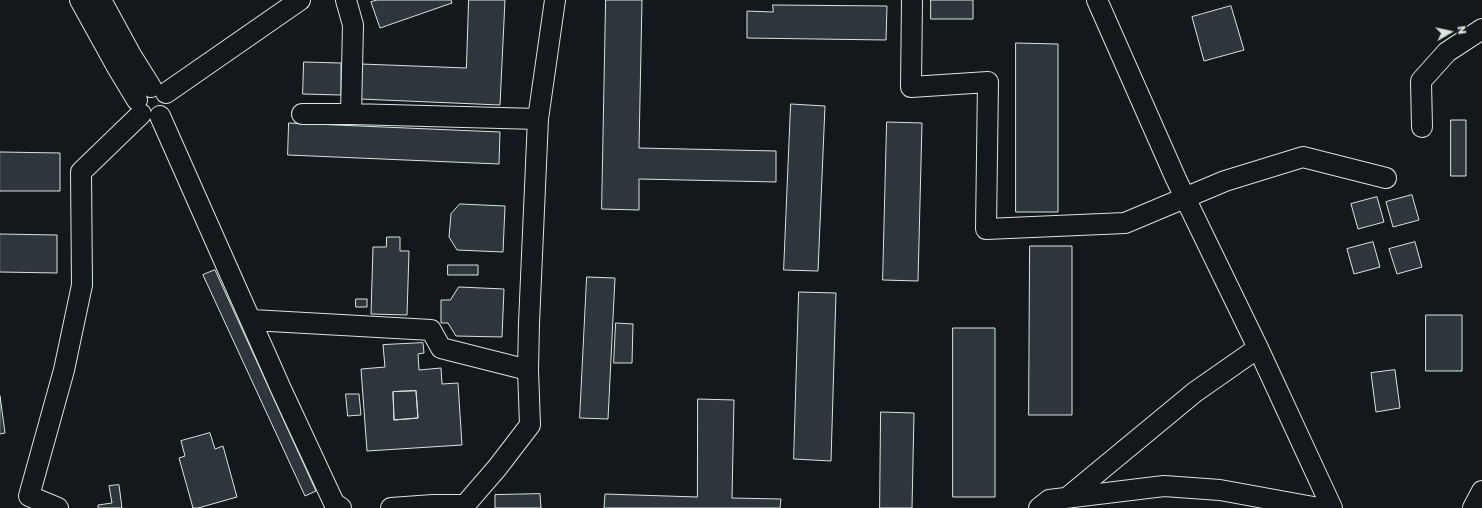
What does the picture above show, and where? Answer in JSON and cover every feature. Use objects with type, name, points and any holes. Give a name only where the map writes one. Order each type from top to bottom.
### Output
[{"type":"street","points":[[80,0],[117,68],[151,102]]},
{"type":"street","points":[[101,0],[131,56],[334,503],[341,508]]},
{"type":"street","points":[[58,508],[29,496],[64,370],[82,285],[80,172],[151,102],[300,0]]},
{"type":"street","points":[[346,0],[353,25],[351,114]]},
{"type":"street","points":[[391,508],[433,504],[466,505],[530,425],[528,370],[531,257],[538,119],[555,0]]},
{"type":"street","points":[[912,0],[911,87],[988,82],[986,229],[1125,223],[1225,181],[1303,157],[1386,178]]},
{"type":"street","points":[[1097,0],[1185,198],[1258,348],[1332,508]]},
{"type":"street","points":[[1422,126],[1421,81],[1447,52],[1482,29]]},
{"type":"street","points":[[302,114],[538,119]]},
{"type":"street","points":[[252,320],[431,330],[441,348],[528,370]]},
{"type":"street","points":[[1068,498],[1195,392],[1258,348]]},
{"type":"street","points":[[1039,508],[1049,500],[1164,486],[1220,490],[1319,508]]},
{"type":"street","points":[[1473,508],[1482,491]]},
{"type":"building","points":[[378,0],[451,0],[452,3],[380,28],[371,2]]},
{"type":"building","points":[[469,0],[505,0],[500,105],[360,99],[361,64],[466,68]]},
{"type":"building","points":[[606,0],[642,0],[639,148],[776,151],[776,182],[639,179],[639,210],[602,209]]},
{"type":"building","points":[[931,0],[973,0],[973,19],[931,19]]},
{"type":"building","points":[[773,5],[887,6],[886,40],[747,38],[747,11],[773,12]]},
{"type":"building","points":[[1231,6],[1244,50],[1204,61],[1192,17]]},
{"type":"building","points":[[1016,43],[1058,44],[1058,212],[1016,212]]},
{"type":"building","points":[[304,62],[341,63],[341,95],[303,94]]},
{"type":"building","points":[[791,104],[825,106],[818,271],[784,270]]},
{"type":"building","points":[[1451,120],[1466,120],[1466,176],[1451,176]]},
{"type":"building","points":[[887,122],[922,123],[918,281],[883,280]]},
{"type":"building","points":[[289,123],[500,132],[499,164],[288,155]]},
{"type":"building","points":[[0,152],[60,153],[60,191],[0,191]]},
{"type":"building","points":[[1412,195],[1419,220],[1393,227],[1386,202]]},
{"type":"building","points":[[1377,197],[1384,222],[1358,229],[1351,204]]},
{"type":"building","points":[[460,204],[505,206],[503,252],[457,250],[449,237],[451,214]]},
{"type":"building","points":[[0,234],[57,235],[57,273],[0,272]]},
{"type":"building","points":[[387,237],[400,237],[400,251],[409,251],[407,315],[371,314],[373,247],[386,247]]},
{"type":"building","points":[[1373,242],[1380,267],[1354,274],[1347,249]]},
{"type":"building","points":[[1415,242],[1422,267],[1397,274],[1389,249]]},
{"type":"building","points":[[1030,246],[1072,246],[1072,415],[1029,415]]},
{"type":"building","points":[[448,265],[478,265],[478,275],[448,275]]},
{"type":"building","points":[[215,270],[316,491],[305,496],[203,275]]},
{"type":"building","points":[[587,277],[615,278],[608,419],[580,418]]},
{"type":"building","points":[[459,287],[504,289],[502,337],[456,336],[448,323],[441,323],[441,300],[450,300]]},
{"type":"building","points":[[799,292],[836,293],[831,461],[794,459]]},
{"type":"building","points":[[356,299],[367,299],[367,307],[356,307]]},
{"type":"building","points":[[1426,315],[1462,315],[1462,371],[1426,371]]},
{"type":"building","points":[[616,323],[633,324],[632,363],[614,363]]},
{"type":"building","points":[[953,328],[995,328],[995,497],[953,497]]},
{"type":"building","points":[[423,343],[424,353],[418,354],[419,370],[441,368],[442,384],[458,383],[462,445],[367,451],[361,369],[385,367],[383,345]],"holes":[[[416,391],[418,418],[394,420],[393,392]]]},
{"type":"building","points":[[1395,370],[1400,408],[1376,412],[1371,373]]},
{"type":"building","points":[[416,391],[418,418],[394,420],[393,392]]},
{"type":"building","points":[[346,394],[359,394],[361,415],[348,416]]},
{"type":"building","points":[[0,396],[5,433],[0,434]]},
{"type":"building","points":[[698,399],[734,400],[732,498],[781,499],[780,508],[604,508],[605,494],[697,497]]},
{"type":"building","points":[[881,412],[914,413],[912,508],[880,508]]},
{"type":"building","points":[[210,433],[215,449],[223,446],[237,497],[198,508],[193,508],[179,458],[185,456],[181,441]]},
{"type":"building","points":[[119,485],[122,508],[98,508],[98,505],[112,503],[109,486]]},
{"type":"building","points":[[540,494],[541,508],[495,508],[495,495]]}]
